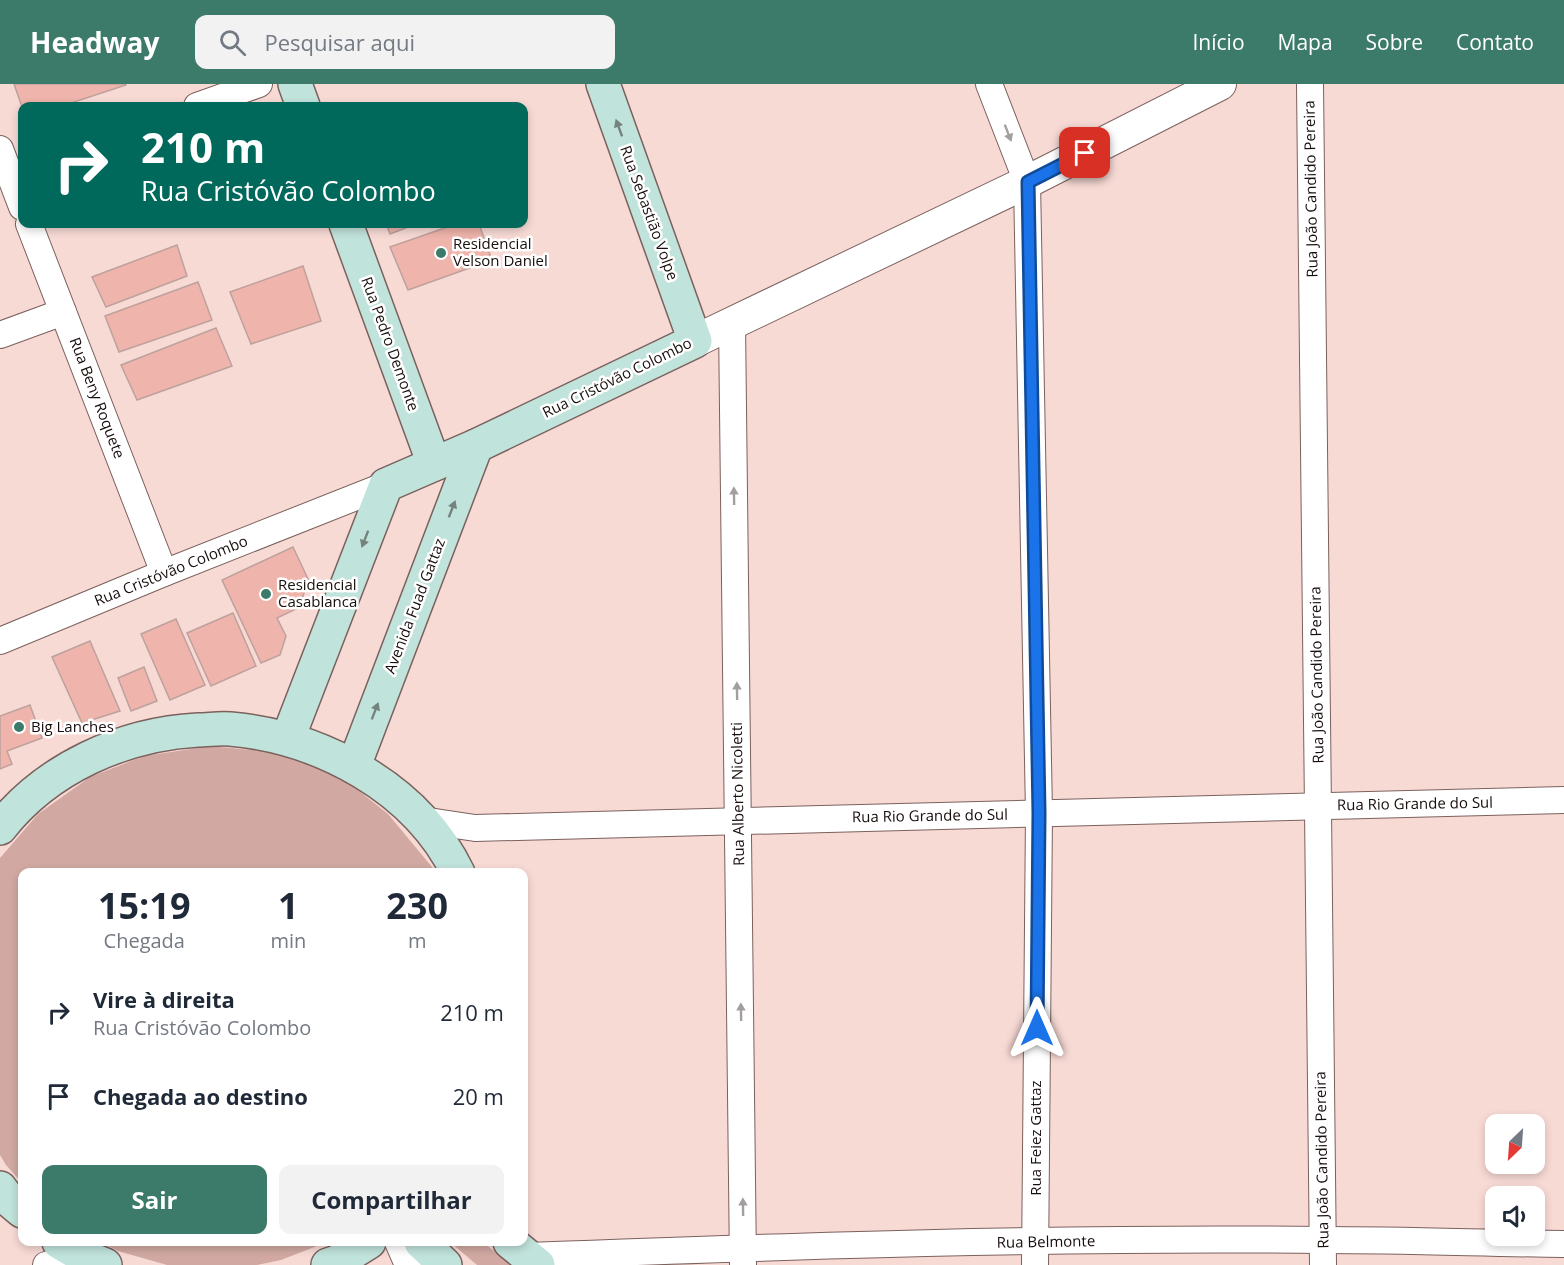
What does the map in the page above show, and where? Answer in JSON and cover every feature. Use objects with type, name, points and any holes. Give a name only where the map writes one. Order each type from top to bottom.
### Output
[{"type":"main road","points":[[295,84],[302,102]]},
{"type":"main road","name":"Rua Sebastião Volpe","points":[[603,84],[695,341]]},
{"type":"main road","name":"Rua Pedro Demonte","points":[[347,228],[434,464]]},
{"type":"main road","name":"Rua Cristóvão Colombo","points":[[386,485],[476,446],[695,341]]},
{"type":"main road","name":"Avenida Fuad Gattaz","points":[[354,766],[476,446]]},
{"type":"main road","points":[[288,738],[386,485]]},
{"type":"main road","points":[[0,828],[11,814],[57,775],[111,748],[168,732],[228,729],[288,738],[354,766],[390,790],[422,820],[454,865]]},
{"type":"main road","points":[[0,1188],[18,1208]]},
{"type":"main road","points":[[328,1265],[363,1246]]},
{"type":"main road","points":[[425,1246],[445,1265]]},
{"type":"street","points":[[208,102],[259,84]]},
{"type":"street","points":[[989,84],[1028,182]]},
{"type":"street","name":"Rua Cristóvão Colombo","points":[[695,341],[1028,182],[1220,84]]},
{"type":"street","name":"Rua João Candido Pereira","points":[[1310,84],[1323,1265]]},
{"type":"street","points":[[0,149],[16,173]]},
{"type":"street","name":"Rua Feiez Gattaz","points":[[1028,182],[1039,813],[1035,1253]]},
{"type":"street","name":"Rua Beny Roquete","points":[[31,228],[164,573]]},
{"type":"street","points":[[0,335],[63,312]]},
{"type":"street","name":"Rua Alberto Nicoletti","points":[[732,323],[744,1256]]},
{"type":"street","name":"Rua Cristóvão Colombo","points":[[0,641],[386,485]]},
{"type":"street","name":"Rua Rio Grande do Sul","points":[[422,820],[475,828],[1564,800]]},
{"type":"street","points":[[454,865],[475,828]]},
{"type":"street","name":"Rua Belmonte","points":[[525,1254],[744,1256],[1035,1253],[1323,1240],[1564,1244]]},
{"type":"street","points":[[400,1246],[408,1265]]},
{"type":"street","points":[[46,1265],[75,1251]]},
{"type":"shaded area","points":[[211,746],[281,753],[339,775],[388,814],[433,868],[18,868],[18,1178],[0,1155],[0,858],[38,814],[90,777],[144,756]]},
{"type":"shaded area","points":[[109,1246],[317,1246],[281,1260],[257,1265],[167,1265],[118,1251]]},
{"type":"shaded area","points":[[455,1246],[488,1246],[511,1265],[477,1265]]},
{"type":"building","points":[[14,84],[126,84],[74,102],[20,102]]},
{"type":"building","points":[[388,228],[406,228],[390,234]]},
{"type":"building","name":"Residencial Velson Daniel","points":[[445,228],[480,228],[492,260],[408,290],[390,247]]},
{"type":"building","points":[[177,245],[187,276],[106,307],[92,277]]},
{"type":"building","points":[[303,266],[321,321],[251,344],[230,292]]},
{"type":"building","points":[[198,282],[212,320],[119,352],[105,316]]},
{"type":"building","points":[[216,328],[232,366],[137,400],[121,365]]},
{"type":"building","name":"Residencial Casablanca","points":[[293,547],[309,581],[298,608],[277,618],[286,636],[280,655],[261,663],[222,580]]},
{"type":"building","points":[[233,613],[256,666],[211,686],[187,633]]},
{"type":"building","points":[[176,619],[205,685],[170,700],[141,634]]},
{"type":"building","points":[[90,641],[120,711],[82,723],[52,657]]},
{"type":"building","points":[[144,667],[157,701],[131,711],[118,678]]},
{"type":"building","name":"Big Lanches","points":[[30,705],[42,738],[7,751],[12,764],[0,769],[0,716]]},
{"type":"place","name":"Residencial Velson Daniel","points":[[441,253]]},
{"type":"place","name":"Residencial Casablanca","points":[[266,594]]},
{"type":"place","name":"Big Lanches","points":[[19,727]]},
{"type":"route","points":[[1037,1028],[1039,813],[1028,182],[1085,153]]}]
